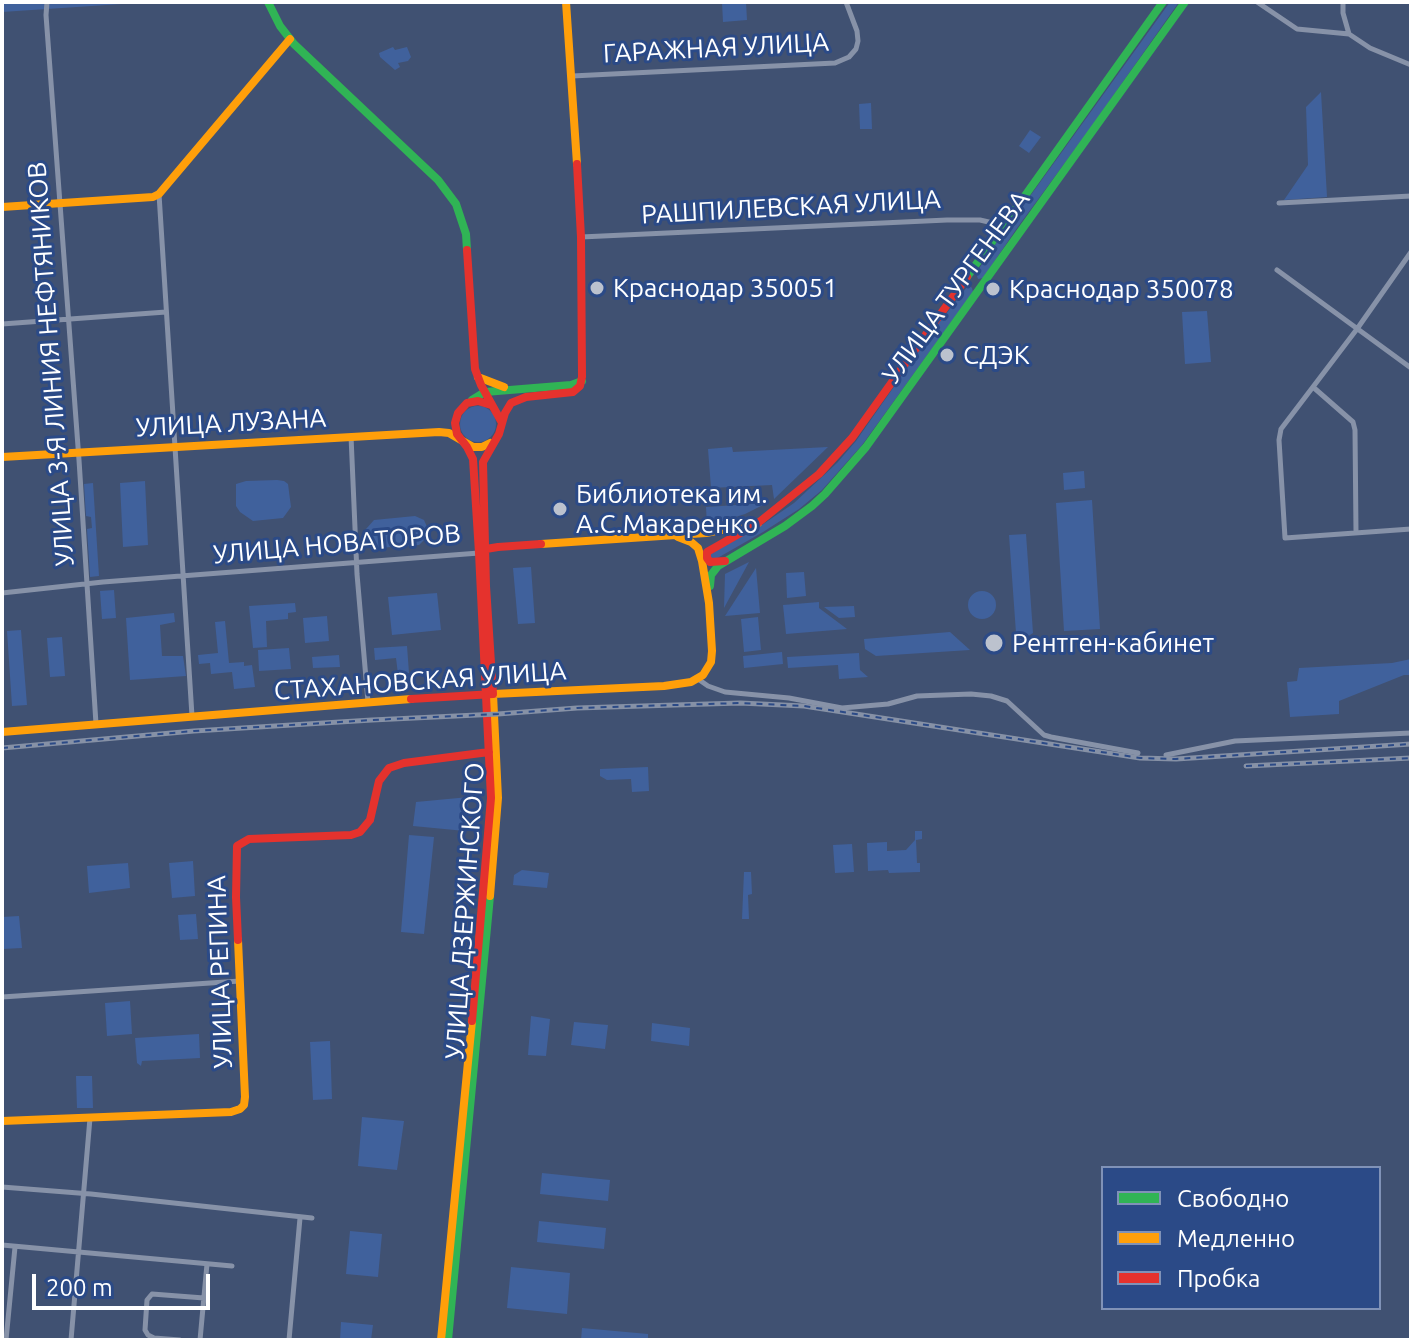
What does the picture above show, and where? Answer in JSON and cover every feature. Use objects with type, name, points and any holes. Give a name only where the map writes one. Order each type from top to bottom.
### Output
[{"type":"main road","points":[[268,2],[290,39],[433,174],[456,204],[466,234],[475,369],[499,416],[501,427]]},
{"type":"main road","points":[[501,427],[507,407],[515,400],[573,392],[582,381],[581,237],[566,2]]},
{"type":"main road","name":"УЛИЦА ТУРГЕНЕВА","points":[[1163,2],[852,438],[807,485],[758,523],[707,552],[710,562],[725,561],[785,526],[825,494],[872,439],[1185,2]]},
{"type":"main road","points":[[2,207],[153,197],[159,194],[290,39]]},
{"type":"main road","points":[[974,265],[974,279],[981,282],[986,279]]},
{"type":"main road","points":[[958,289],[970,284],[975,295]]},
{"type":"main road","points":[[477,376],[514,389]]},
{"type":"main road","points":[[469,403],[485,392],[571,385],[582,381]]},
{"type":"main road","points":[[469,403],[481,401],[493,407]]},
{"type":"main road","name":"УЛИЦА ДЗЕРЖИНСКОГО","points":[[448,1340],[498,798],[473,459],[456,432],[455,421],[459,411],[469,403]]},
{"type":"main road","name":"УЛИЦА ДЗЕРЖИНСКОГО","points":[[482,551],[482,468],[484,457],[501,427]]},
{"type":"main road","name":"УЛИЦА ЛУЗАНА","points":[[2,457],[351,436],[446,433],[462,441]]},
{"type":"main road","points":[[462,441],[477,447],[486,446],[495,439]]},
{"type":"main road","name":"УЛИЦА ТУРГЕНЕВА","points":[[674,536],[729,530],[758,523]]},
{"type":"main road","points":[[674,536],[695,545],[702,556],[712,657],[707,670],[698,679]]},
{"type":"main road","name":"УЛИЦА НОВАТОРОВ","points":[[482,551],[551,543],[674,536]]},
{"type":"main road","points":[[709,603],[711,575],[725,561]]},
{"type":"main road","name":"СТАХАНОВСКАЯ УЛИЦА","points":[[2,732],[368,702],[682,685],[698,679]]},
{"type":"main road","name":"УЛИЦА ДЗЕРЖИНСКОГО","points":[[441,1340],[488,842],[491,798],[490,694]]},
{"type":"main road","name":"УЛИЦА РЕПИНА","points":[[2,1121],[231,1112],[240,1109],[245,1097],[236,897],[237,846],[249,839],[351,835],[360,832],[370,820],[379,781],[389,768],[404,763],[489,752]]},
{"type":"street","name":"УЛИЦА 3-Я ЛИНИЯ НЕФТЯНИКОВ","points":[[47,2],[96,724]]},
{"type":"street","name":"ГАРАЖНАЯ УЛИЦА","points":[[572,76],[835,63],[849,57],[858,41],[846,2]]},
{"type":"street","points":[[1257,2],[1297,29],[1349,34],[1370,48],[1411,65]]},
{"type":"street","points":[[1343,2],[1349,34]]},
{"type":"street","points":[[159,194],[192,716]]},
{"type":"street","points":[[1279,203],[1411,196]]},
{"type":"street","name":"РАШПИЛЕВСКАЯ УЛИЦА","points":[[581,237],[947,220],[980,220],[993,223],[1000,229]]},
{"type":"street","points":[[1411,252],[1281,429],[1279,440],[1285,538],[1411,529]]},
{"type":"street","points":[[1277,270],[1411,368]]},
{"type":"street","points":[[2,324],[166,312]]},
{"type":"street","points":[[1313,387],[1353,422],[1356,532]]},
{"type":"street","points":[[351,436],[368,702]]},
{"type":"street","name":"УЛИЦА НОВАТОРОВ","points":[[2,593],[86,583],[482,551]]},
{"type":"street","points":[[698,679],[725,692],[789,698],[842,708],[888,704],[917,696],[991,696],[1007,701],[1044,735],[1138,753]]},
{"type":"street","points":[[1166,755],[1235,741],[1411,733]]},
{"type":"street","points":[[2,997],[241,981]]},
{"type":"street","points":[[71,1340],[90,1117]]},
{"type":"street","points":[[2,1187],[312,1218]]},
{"type":"street","points":[[289,1340],[300,1218]]},
{"type":"street","points":[[2,1245],[232,1266]]},
{"type":"street","points":[[6,1340],[15,1247]]},
{"type":"street","points":[[200,1340],[207,1264]]},
{"type":"street","points":[[180,1340],[148,1335],[145,1330],[147,1300],[152,1294],[204,1298]]},
{"type":"shaded area","points":[[2,2],[152,2],[2,12]]},
{"type":"shaded area","points":[[722,2],[746,2],[747,20],[723,22]]},
{"type":"shaded area","points":[[1170,2],[1179,2],[983,278],[978,279],[976,273],[997,242]]},
{"type":"shaded area","points":[[393,47],[395,50],[407,47],[411,57],[398,63],[400,67],[395,70],[379,53]]},
{"type":"shaded area","points":[[1321,92],[1327,197],[1284,200],[1308,165],[1306,107]]},
{"type":"shaded area","points":[[871,103],[872,129],[860,129],[859,104]]},
{"type":"shaded area","points":[[1030,130],[1041,137],[1029,153],[1019,146]]},
{"type":"shaded area","points":[[970,286],[973,292],[862,445],[822,490],[799,509],[714,560],[708,555],[759,527],[794,503],[837,463],[856,441],[935,328]]},
{"type":"shaded area","points":[[1207,311],[1211,362],[1185,364],[1182,312]]},
{"type":"shaded area","points":[[478,406],[491,411],[496,424],[491,437],[478,442],[465,437],[460,424],[465,411]]},
{"type":"shaded area","points":[[732,447],[733,452],[828,447],[774,499],[772,485],[711,488],[708,449]]},
{"type":"shaded area","points":[[1084,471],[1085,488],[1064,490],[1063,473]]},
{"type":"shaded area","points":[[277,480],[288,484],[291,507],[283,518],[253,521],[240,512],[236,506],[236,484]]},
{"type":"shaded area","points":[[145,481],[148,545],[123,547],[120,483]]},
{"type":"shaded area","points":[[93,483],[99,576],[90,577],[87,529],[92,528],[91,517],[86,516],[84,484]]},
{"type":"shaded area","points":[[1092,500],[1100,629],[1064,631],[1056,503]]},
{"type":"shaded area","points":[[767,503],[745,514],[707,526],[706,507]]},
{"type":"shaded area","points":[[415,516],[424,520],[428,529],[426,538],[419,545],[378,548],[371,546],[367,540],[366,529],[374,520]]},
{"type":"shaded area","points":[[1026,534],[1033,633],[1021,641],[1016,633],[1009,535]]},
{"type":"shaded area","points":[[749,562],[724,608],[725,574]]},
{"type":"shaded area","points":[[531,567],[535,623],[518,624],[513,568]]},
{"type":"shaded area","points":[[756,568],[760,613],[725,616]]},
{"type":"shaded area","points":[[804,572],[806,596],[787,598],[786,573]]},
{"type":"shaded area","points":[[114,590],[116,618],[102,619],[100,591]]},
{"type":"shaded area","points":[[982,591],[992,595],[996,605],[992,615],[982,619],[972,615],[968,605],[972,595]]},
{"type":"shaded area","points":[[437,593],[441,630],[392,635],[388,597]]},
{"type":"shaded area","points":[[819,602],[819,608],[847,629],[786,634],[783,605]]},
{"type":"shaded area","points":[[295,603],[296,612],[288,613],[288,619],[266,621],[267,647],[253,648],[249,606]]},
{"type":"shaded area","points":[[854,606],[855,617],[839,618],[824,607]]},
{"type":"shaded area","points":[[174,613],[175,622],[160,625],[162,656],[183,656],[186,676],[130,680],[126,618]]},
{"type":"shaded area","points":[[327,616],[329,641],[305,643],[303,618]]},
{"type":"shaded area","points":[[758,617],[761,650],[744,652],[741,619]]},
{"type":"shaded area","points":[[225,621],[229,663],[252,665],[255,687],[234,689],[232,672],[211,674],[210,663],[199,664],[198,655],[218,653],[215,622]]},
{"type":"shaded area","points":[[21,630],[27,705],[12,706],[7,631]]},
{"type":"shaded area","points":[[950,632],[970,650],[876,656],[865,649],[864,639]]},
{"type":"shaded area","points":[[62,637],[65,676],[50,677],[47,638]]},
{"type":"shaded area","points":[[407,646],[409,673],[398,674],[396,658],[375,660],[374,648]]},
{"type":"shaded area","points":[[289,648],[291,669],[259,671],[258,650]]},
{"type":"shaded area","points":[[782,652],[783,664],[744,668],[743,656]]},
{"type":"shaded area","points":[[859,653],[860,670],[868,677],[839,679],[838,665],[788,668],[787,657]]},
{"type":"shaded area","points":[[339,655],[340,667],[313,668],[312,657]]},
{"type":"shaded area","points":[[1411,659],[1411,675],[1339,701],[1339,714],[1290,717],[1287,682],[1297,681],[1299,668],[1392,663]]},
{"type":"shaded area","points":[[648,767],[649,791],[632,792],[631,779],[607,780],[600,776],[600,769]]},
{"type":"shaded area","points":[[469,797],[465,831],[413,826],[416,802]]},
{"type":"shaded area","points":[[915,831],[922,831],[922,839],[916,840],[920,872],[868,871],[867,843],[887,842],[887,851],[906,850],[915,840]]},
{"type":"shaded area","points":[[409,835],[434,837],[424,934],[401,932]]},
{"type":"shaded area","points":[[852,844],[854,872],[835,873],[833,845]]},
{"type":"shaded area","points":[[193,861],[195,896],[172,898],[169,863]]},
{"type":"shaded area","points":[[128,863],[130,888],[89,893],[87,866]]},
{"type":"shaded area","points":[[522,870],[549,873],[547,888],[513,885],[514,875]]},
{"type":"shaded area","points":[[744,872],[751,872],[749,919],[742,919]]},
{"type":"shaded area","points":[[196,914],[198,939],[180,940],[178,915]]},
{"type":"shaded area","points":[[19,916],[22,948],[2,949],[2,917]]},
{"type":"shaded area","points":[[130,1001],[132,1034],[107,1036],[105,1003]]},
{"type":"shaded area","points":[[531,1016],[550,1019],[546,1056],[528,1055]]},
{"type":"shaded area","points":[[574,1022],[608,1025],[605,1049],[571,1045]]},
{"type":"shaded area","points":[[652,1023],[690,1028],[689,1046],[651,1041]]},
{"type":"shaded area","points":[[199,1034],[200,1058],[142,1061],[141,1066],[137,1063],[135,1038]]},
{"type":"shaded area","points":[[330,1041],[332,1099],[313,1100],[310,1042]]},
{"type":"shaded area","points":[[76,1076],[92,1076],[93,1108],[77,1108]]},
{"type":"shaded area","points":[[362,1117],[404,1121],[397,1170],[358,1166]]},
{"type":"shaded area","points":[[542,1173],[610,1180],[608,1201],[540,1194]]},
{"type":"shaded area","points":[[539,1221],[606,1228],[604,1249],[537,1242]]},
{"type":"shaded area","points":[[350,1231],[382,1234],[378,1277],[346,1274]]},
{"type":"shaded area","points":[[511,1267],[570,1273],[567,1314],[507,1308]]},
{"type":"shaded area","points":[[341,1322],[373,1325],[371,1340],[340,1340]]},
{"type":"shaded area","points":[[582,1328],[648,1334],[648,1340],[581,1340]]},
{"type":"railway","points":[[2,748],[194,731],[372,720],[577,708],[740,703],[804,706],[1140,758],[1176,759],[1411,744]]},
{"type":"railway","points":[[1246,766],[1411,758]]},
{"type":"traffic: fast","points":[[268,2],[280,26],[294,44],[438,180],[456,204],[466,234],[467,250]]},
{"type":"traffic: fast","points":[[967,277],[1163,2]]},
{"type":"traffic: fast","points":[[710,586],[711,575],[718,566],[812,506],[866,447],[1185,2]]},
{"type":"traffic: fast","points":[[472,400],[485,392],[571,385],[582,381]]},
{"type":"traffic: fast","points":[[448,1340],[490,896]]},
{"type":"traffic: slow","points":[[566,2],[577,164]]},
{"type":"traffic: slow","points":[[2,207],[153,197],[159,194],[290,39]]},
{"type":"traffic: slow","points":[[478,377],[504,387]]},
{"type":"traffic: slow","points":[[2,457],[439,432],[449,433],[473,447],[490,443]]},
{"type":"traffic: slow","points":[[541,544],[706,533],[758,523]]},
{"type":"traffic: slow","points":[[490,896],[498,798],[493,694],[664,686],[691,682],[703,675],[711,662],[712,651],[702,561],[698,548],[678,537]]},
{"type":"traffic: slow","points":[[2,732],[411,699]]},
{"type":"traffic: slow","points":[[2,1121],[231,1112],[240,1109],[245,1097],[238,940]]},
{"type":"traffic: slow","points":[[441,1340],[472,1021]]},
{"type":"traffic: jam","points":[[411,699],[493,694],[483,462],[499,434],[511,403],[526,397],[573,392],[580,386],[581,237],[577,164]]},
{"type":"traffic: jam","points":[[467,250],[475,369],[501,421]]},
{"type":"traffic: jam","points":[[725,561],[710,562],[707,552],[758,523],[819,474],[852,438],[967,277]]},
{"type":"traffic: jam","points":[[479,553],[473,459],[457,434],[455,423],[458,413],[467,403],[478,401],[491,405]]},
{"type":"traffic: jam","points":[[472,1021],[491,798],[479,553],[498,547],[541,544]]},
{"type":"traffic: jam","points":[[238,940],[237,846],[249,839],[351,835],[360,832],[370,820],[379,781],[389,768],[404,763],[489,752]]},
{"type":"place","name":"Краснодар 350051","points":[[597,288]]},
{"type":"place","name":"Краснодар 350078","points":[[993,289]]},
{"type":"place","name":"СДЭК","points":[[947,355]]},
{"type":"place","name":"Библиотека им. А.С.Макаренко","points":[[560,509]]},
{"type":"place","name":"Рентген-кабинет","points":[[994,643]]}]
